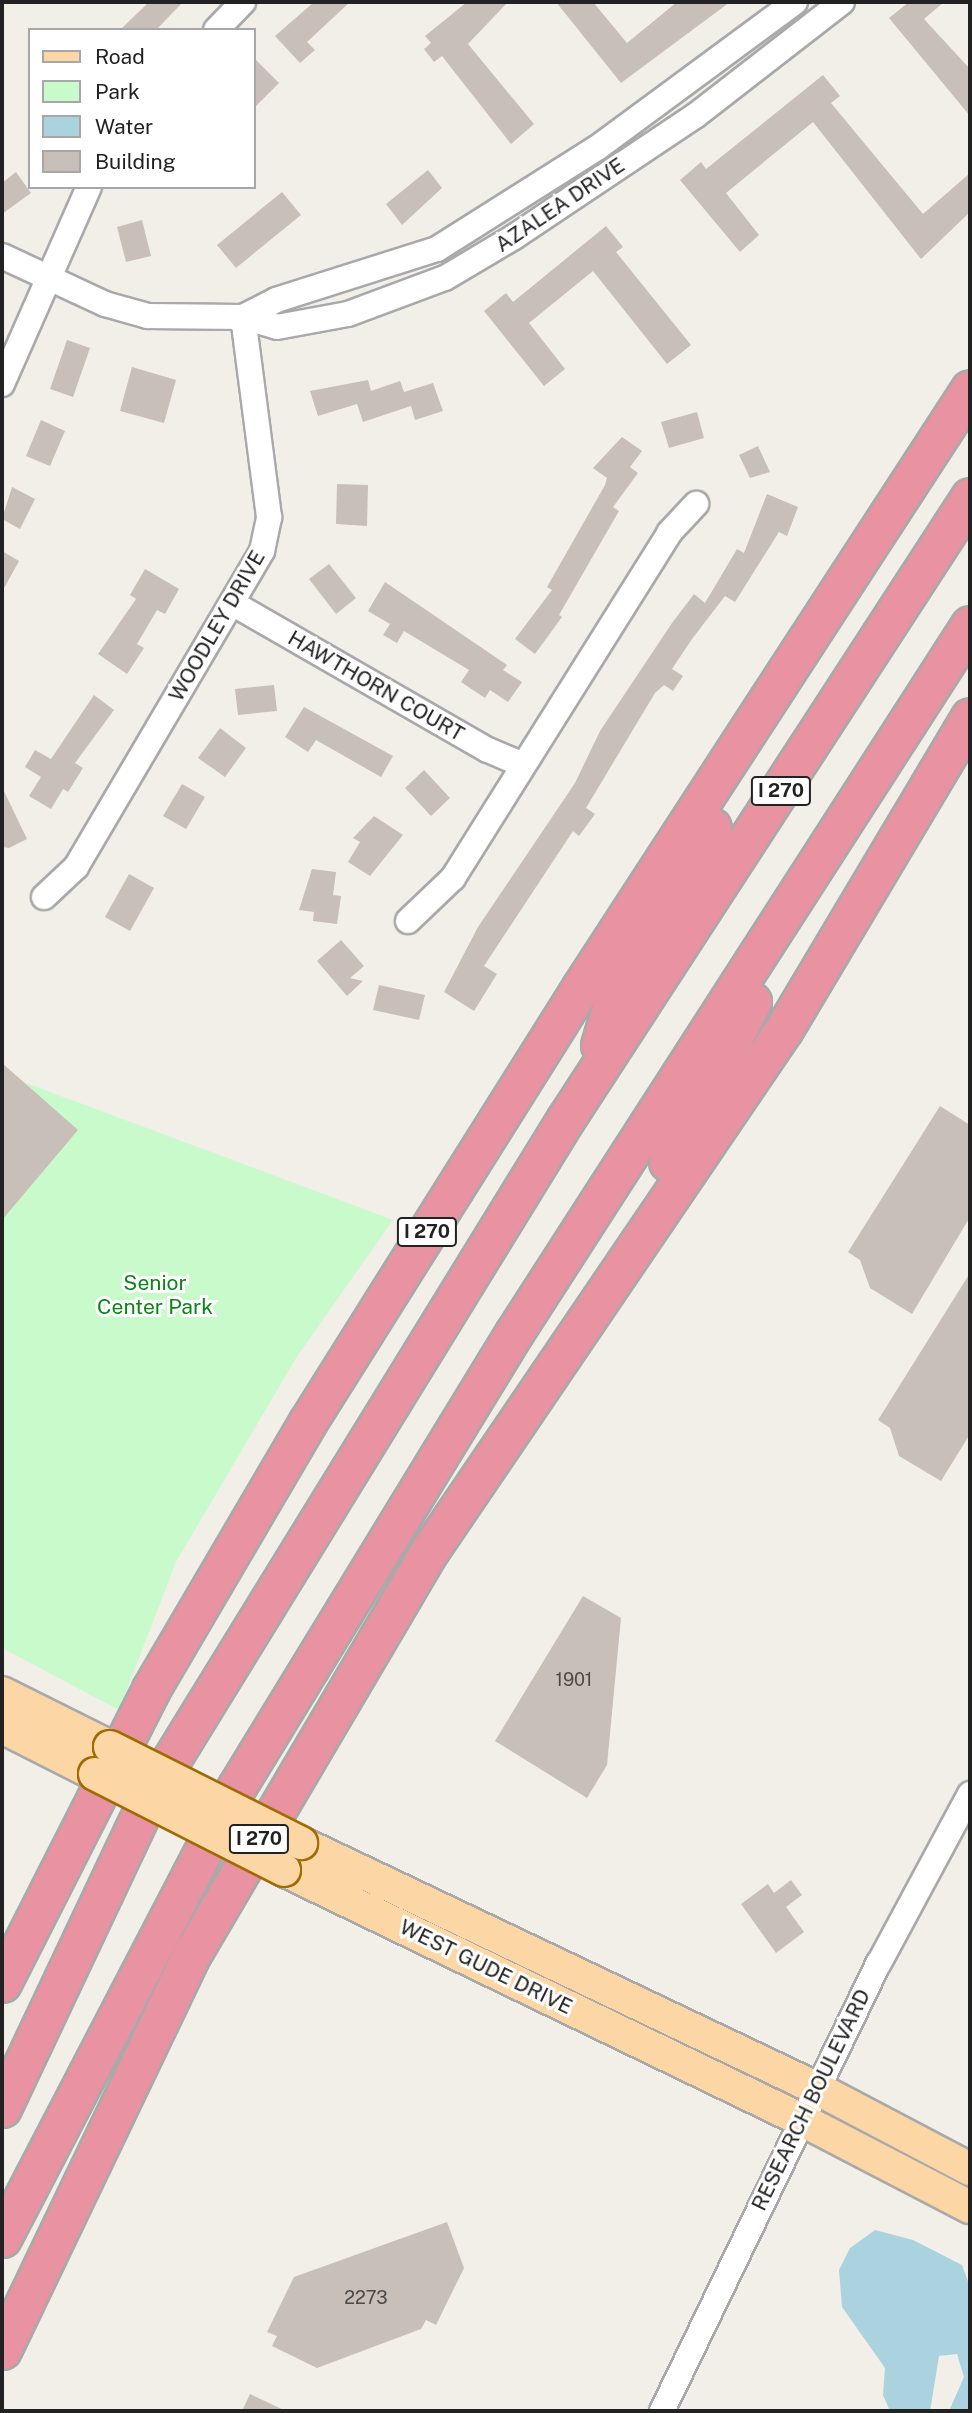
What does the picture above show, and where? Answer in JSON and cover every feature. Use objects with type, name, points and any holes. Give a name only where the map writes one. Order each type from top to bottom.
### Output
[{"type":"highway","name":"I 270","points":[[2,1983],[151,1689],[307,1423],[581,987],[970,389]]},
{"type":"highway","name":"I 270","points":[[2,2108],[152,1791],[590,1083],[970,497]]},
{"type":"highway","points":[[590,1083],[613,1002],[894,506]]},
{"type":"highway","name":"I 270","points":[[2,2238],[236,1788],[514,1334],[970,625]]},
{"type":"highway","name":"I 270","points":[[2,2350],[192,1952],[430,1550],[784,1029],[970,717]]},
{"type":"highway","points":[[564,1353],[723,1061],[822,858]]},
{"type":"main road","name":"WEST GUDE DRIVE","points":[[2,1693],[301,1843],[818,2089],[970,2169]]},
{"type":"main road","name":"WEST GUDE DRIVE","points":[[2,1727],[284,1870],[804,2120],[970,2207]]},
{"type":"street","points":[[218,28],[243,2]]},
{"type":"street","name":"AZALEA DRIVE","points":[[243,317],[276,299],[437,249],[597,148],[795,2]]},
{"type":"street","name":"AZALEA DRIVE","points":[[2,256],[46,278],[148,316],[243,317],[277,327],[336,316],[445,278],[695,116],[842,2]]},
{"type":"street","points":[[2,384],[46,278],[88,189]]},
{"type":"street","name":"WOODLEY DRIVE","points":[[44,897],[76,867],[262,551],[269,517],[243,317]]},
{"type":"street","points":[[408,921],[453,878],[669,533],[696,504]]},
{"type":"street","name":"HAWTHORN COURT","points":[[232,603],[523,765]]},
{"type":"street","name":"RESEARCH BOULEVARD","points":[[662,2411],[818,2089],[970,1794]]},
{"type":"green space","name":"Senior Center Park","points":[[2,1074],[393,1220],[296,1358],[176,1562],[119,1710],[2,1648]]},
{"type":"water","points":[[875,2230],[913,2240],[962,2265],[970,2287],[970,2411],[949,2411],[964,2377],[957,2354],[939,2356],[930,2411],[890,2411],[883,2395],[885,2368],[842,2307],[839,2270],[850,2248]]},
{"type":"building","points":[[149,2],[183,2],[158,28],[122,28]]},
{"type":"building","points":[[314,2],[350,2],[307,42],[315,50],[300,63],[275,36]]},
{"type":"building","points":[[467,2],[508,2],[468,44],[534,124],[511,144],[442,56],[434,62],[424,49],[431,43],[425,36]]},
{"type":"building","points":[[556,2],[593,2],[627,43],[677,2],[730,2],[621,83]]},
{"type":"building","points":[[909,2],[944,2],[924,19],[970,69],[970,116],[889,18]]},
{"type":"building","points":[[256,60],[279,83],[256,106]]},
{"type":"building","points":[[823,75],[840,96],[831,103],[923,214],[970,173],[970,212],[921,259],[813,122],[726,193],[759,235],[740,252],[680,180],[701,162],[706,169]]},
{"type":"building","points":[[428,170],[442,188],[402,225],[386,204]]},
{"type":"building","points":[[16,172],[31,193],[2,214],[2,183]]},
{"type":"building","points":[[282,192],[301,215],[236,268],[217,245]]},
{"type":"building","points":[[142,220],[151,256],[126,262],[117,227]]},
{"type":"building","points":[[606,226],[623,247],[616,252],[691,345],[667,364],[593,271],[529,323],[565,369],[544,386],[484,311],[506,293],[513,302]]},
{"type":"building","points":[[67,340],[90,348],[73,397],[50,389]]},
{"type":"building","points":[[132,367],[176,380],[164,423],[120,411]]},
{"type":"building","points":[[368,380],[371,391],[400,381],[404,392],[433,383],[443,411],[415,420],[411,406],[363,422],[357,404],[318,416],[310,391]]},
{"type":"building","points":[[697,412],[704,438],[669,448],[661,422]]},
{"type":"building","points":[[41,420],[65,431],[50,466],[26,456]]},
{"type":"building","points":[[622,437],[642,451],[630,467],[638,473],[613,507],[619,511],[559,615],[562,617],[535,654],[515,639],[552,590],[547,587],[605,485],[607,478],[593,468]]},
{"type":"building","points":[[758,446],[770,472],[750,478],[739,455]]},
{"type":"building","points":[[337,484],[368,485],[367,526],[336,524]]},
{"type":"building","points":[[12,487],[35,499],[20,529],[2,519]]},
{"type":"building","points":[[767,494],[798,507],[787,536],[779,532],[735,602],[725,596],[692,639],[672,669],[683,676],[673,691],[664,685],[655,693],[586,808],[595,814],[579,836],[573,831],[484,966],[497,974],[474,1011],[444,992],[478,927],[575,783],[600,731],[672,623],[694,594],[705,603],[737,549],[744,553]]},
{"type":"building","points":[[2,551],[19,561],[2,592]]},
{"type":"building","points":[[329,564],[356,598],[336,614],[309,579]]},
{"type":"building","points":[[145,569],[179,589],[165,614],[157,610],[137,644],[144,648],[127,674],[98,654],[136,599],[130,595]]},
{"type":"building","points":[[385,582],[507,665],[503,670],[522,682],[508,702],[490,690],[485,698],[461,682],[469,670],[404,631],[397,643],[383,635],[390,624],[368,611]]},
{"type":"building","points":[[274,685],[277,711],[238,715],[235,689]]},
{"type":"building","points":[[94,695],[114,710],[75,763],[83,768],[68,792],[63,789],[51,809],[29,796],[41,777],[25,767],[35,750],[51,759]]},
{"type":"building","points":[[304,707],[393,756],[381,777],[316,740],[308,752],[285,737]]},
{"type":"building","points":[[220,728],[246,748],[225,777],[198,758]]},
{"type":"building","points":[[424,770],[450,798],[431,816],[405,788]]},
{"type":"building","points":[[182,784],[205,797],[186,829],[163,816]]},
{"type":"building","points":[[2,787],[27,839],[9,848],[2,847]]},
{"type":"building","points":[[374,816],[403,835],[370,876],[348,862],[360,842],[353,838]]},
{"type":"building","points":[[312,869],[336,872],[333,895],[341,896],[337,924],[313,921],[314,912],[299,910]]},
{"type":"building","points":[[129,874],[154,888],[130,931],[105,917]]},
{"type":"building","points":[[341,940],[364,966],[350,978],[363,981],[347,996],[317,961]]},
{"type":"building","points":[[379,985],[425,995],[419,1020],[373,1010]]},
{"type":"building","points":[[2,1063],[78,1130],[2,1220]]},
{"type":"building","points":[[940,1106],[970,1125],[970,1217],[912,1314],[870,1288],[860,1260],[848,1252]]},
{"type":"building","points":[[970,1273],[970,1434],[941,1481],[899,1456],[890,1428],[878,1420]]},
{"type":"building","points":[[583,1596],[621,1618],[607,1765],[587,1798],[495,1741]]},
{"type":"building","points":[[791,1880],[802,1895],[786,1907],[804,1932],[776,1953],[741,1904],[768,1884],[774,1893]]},
{"type":"building","points":[[447,2222],[464,2268],[436,2325],[426,2320],[421,2329],[317,2368],[272,2346],[277,2336],[267,2332],[294,2277]]},
{"type":"building","points":[[250,2394],[286,2411],[242,2411]]}]
